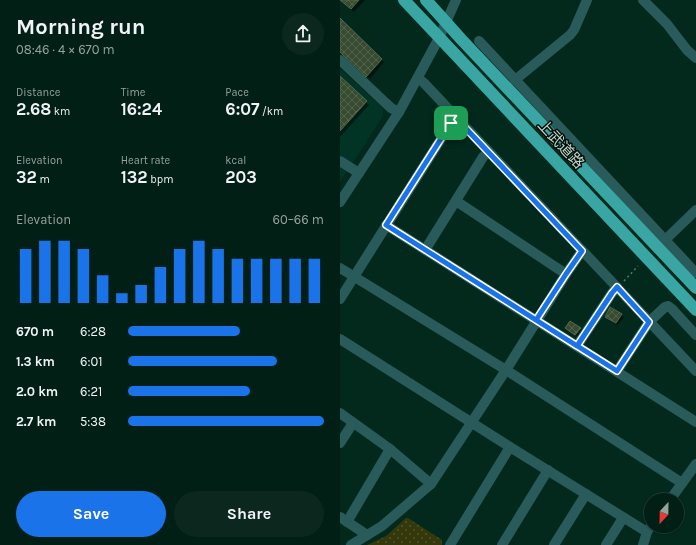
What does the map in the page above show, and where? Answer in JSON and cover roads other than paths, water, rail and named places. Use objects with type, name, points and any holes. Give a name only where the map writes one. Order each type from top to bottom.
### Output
[{"type":"highway","name":"上武道路","points":[[404,0],[696,310]]},
{"type":"highway","name":"上武道路","points":[[426,0],[696,288]]},
{"type":"street","points":[[340,202],[399,112],[439,38],[456,0]]},
{"type":"street","points":[[515,80],[570,35],[574,30],[587,0]]},
{"type":"street","points":[[643,0],[667,24],[687,50],[696,58]]},
{"type":"street","points":[[479,41],[696,273]]},
{"type":"street","points":[[340,60],[391,108],[399,112]]},
{"type":"street","points":[[418,78],[582,251],[619,285],[649,322],[696,371]]},
{"type":"street","points":[[340,299],[451,123],[456,118]]},
{"type":"street","points":[[425,250],[483,157],[488,152]]},
{"type":"street","points":[[340,161],[359,173]]},
{"type":"street","points":[[456,201],[566,274]]},
{"type":"street","points":[[665,240],[696,210]]},
{"type":"street","points":[[386,225],[696,422]]},
{"type":"street","points":[[351,545],[382,526],[432,484],[506,370],[536,320],[582,251]]},
{"type":"street","points":[[340,268],[506,370],[682,483]]},
{"type":"street","points":[[577,346],[612,293],[619,285]]},
{"type":"street","points":[[617,371],[649,322],[665,307],[668,306],[672,308],[696,335]]},
{"type":"street","points":[[340,339],[623,518],[644,527]]},
{"type":"street","points":[[340,413],[390,449],[432,484]]},
{"type":"street","points":[[340,443],[353,422]]},
{"type":"street","points":[[450,545],[510,447]]},
{"type":"street","points":[[367,535],[343,520],[390,449]]},
{"type":"street","points":[[675,493],[696,464]]},
{"type":"street","points":[[502,545],[548,470]]},
{"type":"street","points":[[554,545],[586,494]]},
{"type":"street","points":[[606,545],[623,518]]},
{"type":"street","points":[[643,545],[648,533]]}]
